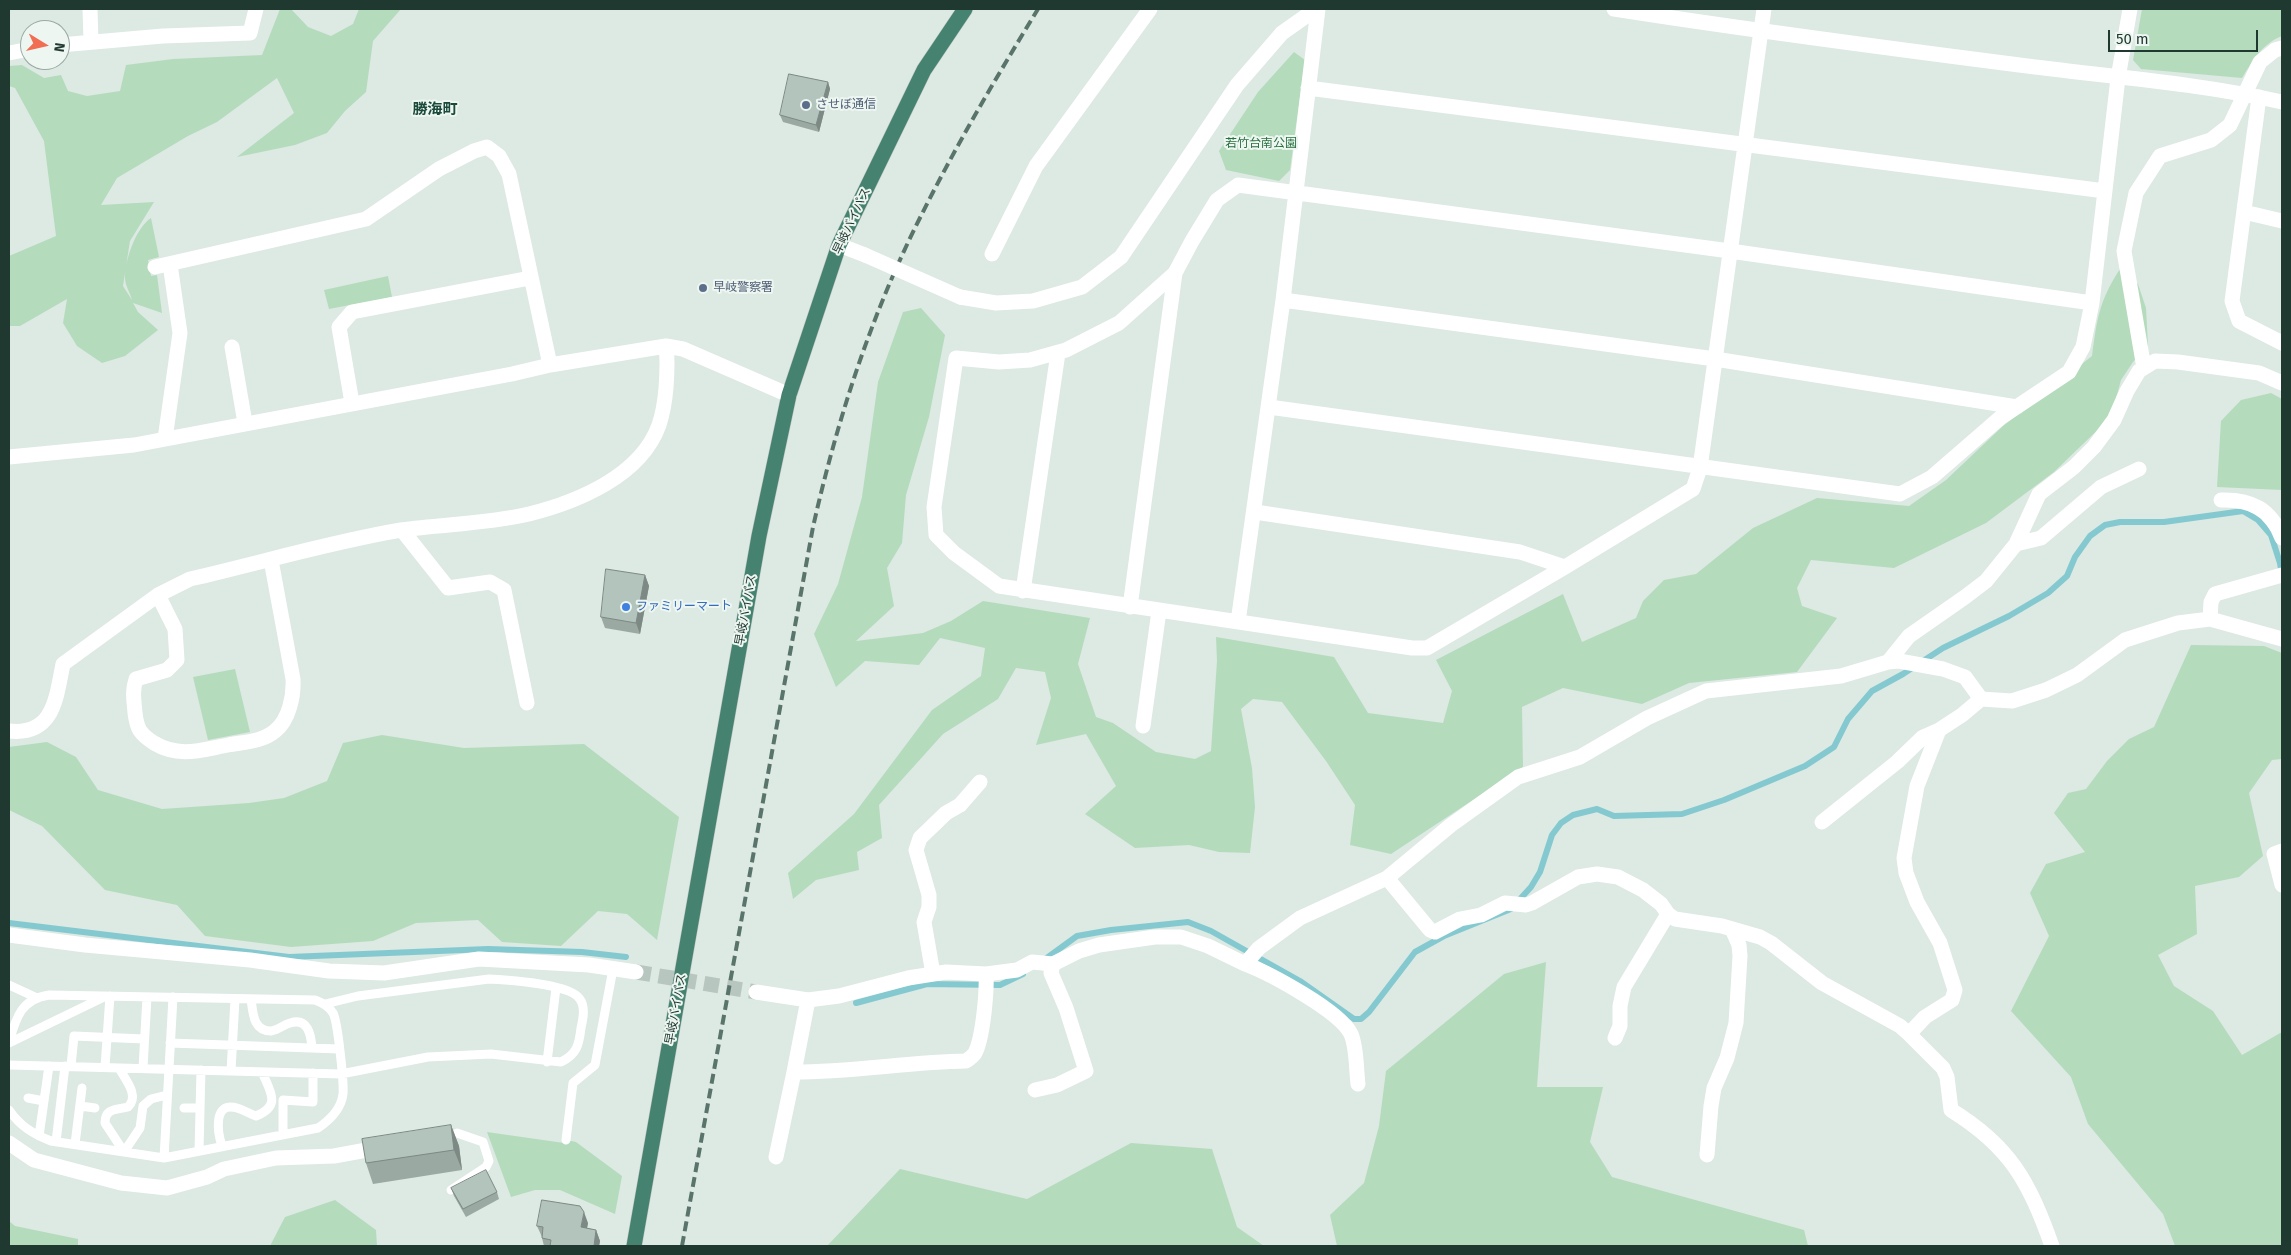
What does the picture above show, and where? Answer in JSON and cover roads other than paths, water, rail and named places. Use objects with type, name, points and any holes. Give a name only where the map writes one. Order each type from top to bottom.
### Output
[{"type":"highway","name":"早岐バイパス","points":[[634,1246],[759,536],[789,395],[840,245],[924,70],[965,9]]},
{"type":"street","points":[[90,9],[91,42]]},
{"type":"street","points":[[70,43],[163,36],[250,33],[256,9]]},
{"type":"street","points":[[992,254],[1036,166],[1150,9]]},
{"type":"street","points":[[840,245],[960,297],[996,303],[1033,301],[1082,287],[1121,257],[1237,85],[1282,33],[1317,9]]},
{"type":"street","points":[[1238,622],[1255,512],[1283,300],[1317,9]]},
{"type":"street","points":[[1614,9],[1760,32],[2118,78],[2259,97],[2282,102]]},
{"type":"street","points":[[1175,273],[1119,323],[1058,353],[1030,360],[999,362],[956,358],[934,507],[936,535],[954,553],[999,586],[1412,648],[1427,648],[1693,489],[1700,468],[1764,9]]},
{"type":"street","points":[[1269,407],[1700,468],[1900,494],[1932,477],[2000,418],[2069,372],[2083,347],[2092,303],[2118,78],[2130,9]]},
{"type":"street","points":[[2144,368],[2124,251],[2136,193],[2160,156],[2211,140],[2230,125],[2260,62],[2275,50],[2282,48]]},
{"type":"street","points":[[1308,88],[2105,192]]},
{"type":"street","points":[[2259,97],[2232,301],[2239,321],[2282,343]]},
{"type":"street","points":[[165,439],[180,333],[162,265],[366,218],[439,169],[474,151],[487,147],[499,156],[509,174],[550,365]]},
{"type":"street","points":[[1130,607],[1175,273],[1192,240],[1217,200],[1238,185],[1730,251],[2092,303]]},
{"type":"street","points":[[2244,212],[2282,221]]},
{"type":"street","points":[[352,403],[339,327],[352,312],[530,278]]},
{"type":"street","points":[[1283,300],[1715,358],[2017,407]]},
{"type":"street","points":[[9,457],[134,445],[512,374],[550,365],[666,346],[683,350],[789,395]]},
{"type":"street","points":[[9,731],[30,730],[44,722],[55,706],[63,664],[158,595],[190,579],[402,530],[464,524],[529,514],[569,500],[607,482],[632,465],[649,444],[659,425],[669,361],[666,346]]},
{"type":"street","points":[[232,347],[245,423]]},
{"type":"street","points":[[1023,591],[1058,353]]},
{"type":"street","points":[[1893,661],[1908,636],[1966,597],[1986,581],[2016,544],[2040,494],[2074,467],[2094,447],[2114,420],[2127,391],[2139,371],[2155,361],[2209,365],[2258,373],[2282,383]]},
{"type":"street","points":[[2016,544],[2041,538],[2101,487],[2139,469]]},
{"type":"street","points":[[2221,500],[2241,499],[2258,506],[2271,518],[2282,538]]},
{"type":"street","points":[[1255,512],[1520,552],[1565,567]]},
{"type":"street","points":[[402,530],[448,588],[490,582],[504,590],[527,703]]},
{"type":"street","points":[[158,595],[175,629],[177,660],[167,670],[136,679],[132,690],[137,728],[147,738],[167,750],[187,752],[263,738],[276,730],[290,706],[294,691],[271,560]]},
{"type":"street","points":[[2210,619],[2211,602],[2215,594],[2278,577]]},
{"type":"street","points":[[1143,726],[1159,611]]},
{"type":"street","points":[[1822,822],[1897,762],[1923,737],[1939,730],[1981,700],[2012,701],[2046,690],[2077,675],[2125,640],[2178,623],[2210,619],[2282,640]]},
{"type":"street","points":[[1244,964],[1259,948],[1300,918],[1387,878],[1451,825],[1518,777],[1580,757],[1647,718],[1706,691],[1840,676],[1893,661],[1943,669],[1965,677],[1981,700]]},
{"type":"street","points":[[1910,1034],[1925,1017],[1952,1000],[1955,990],[1940,943],[1917,902],[1906,873],[1904,858],[1917,786],[1939,730]]},
{"type":"street","points":[[933,974],[924,922],[929,907],[928,895],[916,850],[920,838],[946,814],[960,805],[980,782]]},
{"type":"street","points":[[2282,851],[2274,854],[2282,885]]},
{"type":"street","points":[[1387,878],[1430,930],[1435,932],[1460,919],[1480,915],[1509,903],[1526,905],[1550,894],[1578,877],[1597,874],[1618,877],[1643,890],[1661,904],[1668,914],[1676,919],[1732,929],[1771,943],[1822,983],[1910,1034],[1942,1068],[1948,1076],[1950,1110],[1990,1138],[2008,1157],[2035,1200],[2052,1246]]},
{"type":"street","points":[[1615,1038],[1620,1026],[1620,1006],[1624,987],[1668,914]]},
{"type":"street","points":[[1707,1155],[1710,1106],[1714,1088],[1726,1058],[1736,1023],[1740,956],[1739,945],[1732,929]]},
{"type":"street","points":[[9,935],[85,945],[250,960],[329,972],[384,973],[479,960],[589,965],[636,972]]},
{"type":"street","points":[[756,992],[808,1000],[839,996],[908,978],[946,972],[986,974],[1017,970],[1032,962],[1053,964],[1079,951],[1099,945],[1155,937],[1181,937],[1208,946],[1292,986],[1345,1025],[1351,1035],[1358,1084]]},
{"type":"street","points":[[1035,1090],[1052,1087],[1086,1072],[1066,1008],[1052,973],[1053,964]]},
{"type":"street","points":[[794,1072],[832,1072],[923,1062],[966,1061],[975,1052],[987,994],[986,974]]},
{"type":"street","points":[[776,1157],[808,1000]]},
{"type":"street","points":[[440,1136],[458,1133]]},
{"type":"street","points":[[9,1143],[34,1160],[121,1183],[167,1188],[208,1176],[224,1169],[267,1160],[334,1156],[395,1145]]},
{"type":"lane","points":[[566,1140],[573,1083],[595,1065],[613,968]]},
{"type":"lane","points":[[9,1064],[341,1074],[428,1057],[491,1054],[547,1062],[561,1062],[576,1052],[579,1046],[583,1014],[580,998],[569,990],[489,979],[358,996],[325,1004]]},
{"type":"lane","points":[[9,985],[35,997],[49,995],[315,1000],[325,1004],[333,1012],[337,1024],[343,1094],[338,1108],[330,1121],[318,1128],[164,1158],[56,1142],[40,1136],[17,1122],[9,1110]]},
{"type":"lane","points":[[547,1062],[556,988]]},
{"type":"lane","points":[[105,1067],[108,996]]},
{"type":"lane","points":[[9,1043],[108,996]]},
{"type":"lane","points":[[9,1043],[16,1020],[22,1010],[35,997]]},
{"type":"lane","points":[[143,1068],[147,997]]},
{"type":"lane","points":[[164,1158],[173,998]]},
{"type":"lane","points":[[231,1071],[235,999]]},
{"type":"lane","points":[[251,999],[255,1023],[260,1028],[271,1031],[296,1021],[307,1027],[311,1034],[312,1048]]},
{"type":"lane","points":[[56,1142],[74,1036],[144,1039]]},
{"type":"lane","points":[[170,1043],[339,1049]]},
{"type":"lane","points":[[40,1136],[49,1066]]},
{"type":"lane","points":[[119,1068],[133,1097],[128,1107],[111,1110],[107,1113],[105,1123],[124,1152]]},
{"type":"lane","points":[[199,1151],[202,1070]]},
{"type":"lane","points":[[222,1146],[217,1129],[218,1120],[227,1109],[236,1108],[256,1116],[268,1110],[272,1100],[262,1072]]},
{"type":"lane","points":[[272,1100],[313,1102],[313,1073]]},
{"type":"lane","points":[[75,1144],[82,1088]]},
{"type":"lane","points":[[124,1152],[140,1128],[142,1106],[151,1099],[167,1095]]},
{"type":"lane","points":[[28,1098],[44,1101]]},
{"type":"lane","points":[[283,1100],[283,1134]]},
{"type":"lane","points":[[80,1106],[95,1108]]},
{"type":"lane","points":[[184,1108],[200,1108]]},
{"type":"lane","points":[[451,1190],[486,1167],[489,1161],[483,1142],[458,1133]]},
{"type":"waterway","points":[[1044,960],[1077,936],[1111,930],[1188,922],[1211,931],[1300,981],[1354,1019],[1361,1019],[1369,1012],[1415,952],[1444,936],[1511,909],[1531,887],[1540,872],[1552,835],[1561,823],[1573,815],[1597,809],[1614,816],[1682,814],[1724,800],[1805,766],[1834,747],[1848,719],[1872,691],[1903,674],[1943,648],[2009,616],[2048,593],[2067,576],[2075,557],[2090,536],[2105,525],[2120,522],[2164,522],[2243,511],[2258,520],[2271,535],[2282,576]]},
{"type":"waterway","points":[[9,923],[289,957],[488,949],[582,952],[626,957]]},
{"type":"waterway","points":[[856,1003],[927,984],[1000,985],[1023,974]]},
{"type":"tunnel","points":[[636,972],[756,992]]},
{"type":"railway","points":[[682,1246],[813,527],[832,451],[868,338],[897,266],[958,146],[1038,9]]},
{"type":"place","name":"させぼ通信","points":[[806,105]]},
{"type":"place","name":"早岐警察署","points":[[703,288]]},
{"type":"place","name":"ファミリーマート","points":[[626,607]]},
{"type":"district","name":"勝海町","points":[[435,110]]},
{"type":"park label","name":"若竹台南公園","points":[[1261,144]]}]
